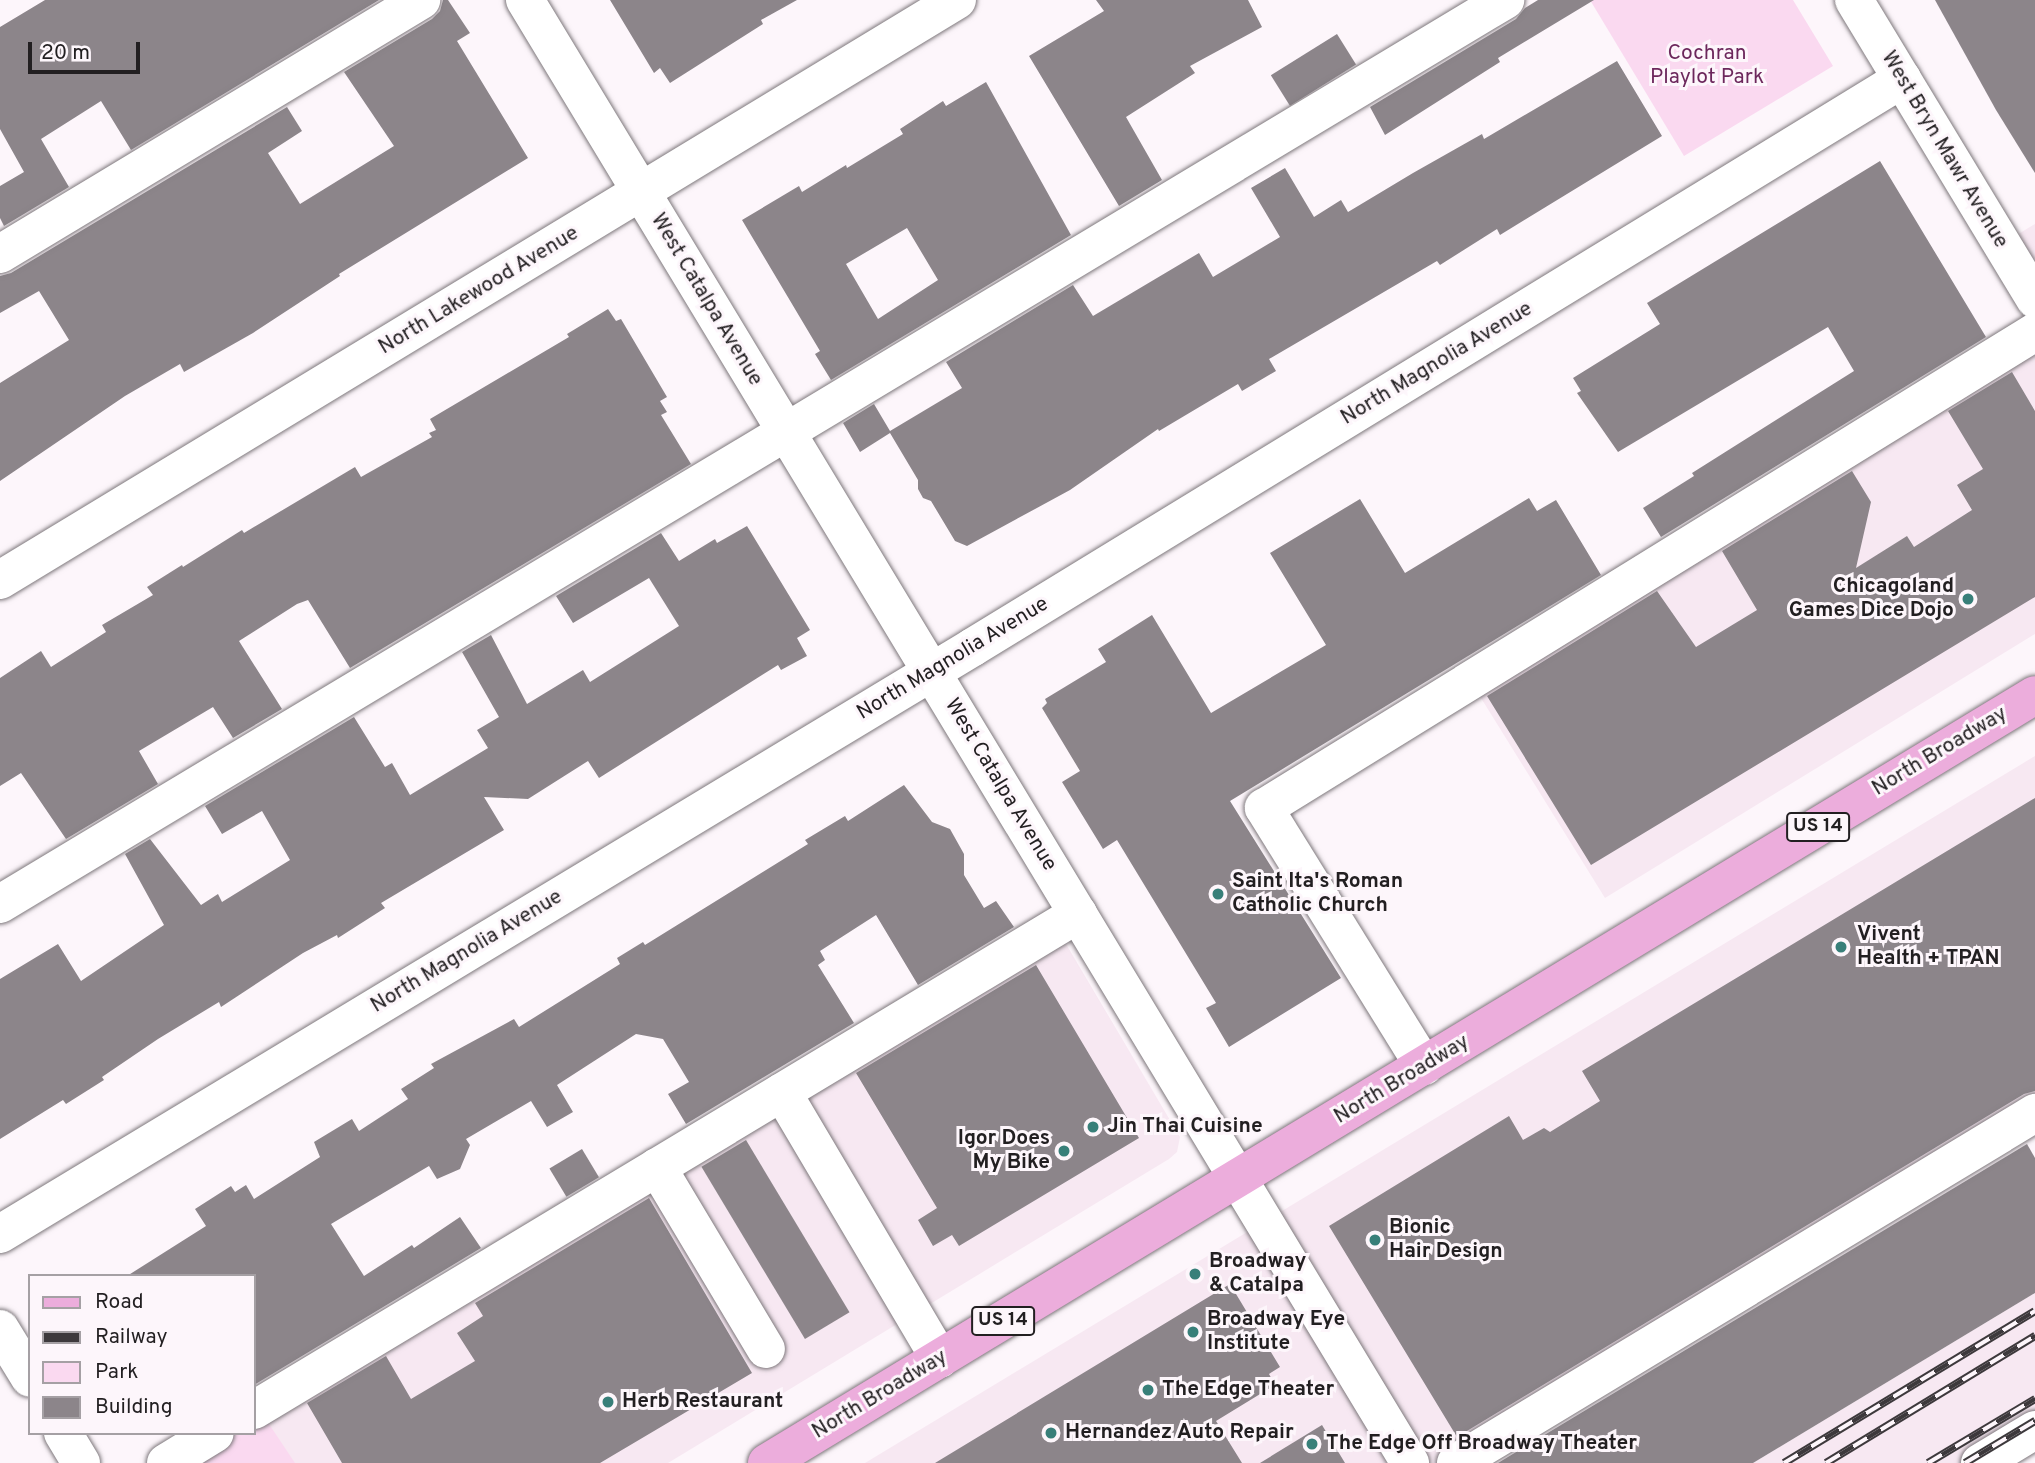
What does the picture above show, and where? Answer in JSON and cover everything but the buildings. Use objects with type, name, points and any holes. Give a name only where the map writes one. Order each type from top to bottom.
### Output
[{"type":"main road","name":"North Broadway","points":[[767,1463],[2035,695]]},
{"type":"street","points":[[0,254],[421,0]]},
{"type":"street","name":"West Catalpa Avenue","points":[[524,0],[1410,1463]]},
{"type":"street","name":"North Lakewood Avenue","points":[[0,580],[957,0]]},
{"type":"street","points":[[0,904],[1505,0]]},
{"type":"street","name":"West Bryn Mawr Avenue","points":[[1854,0],[2035,299]]},
{"type":"street","name":"North Magnolia Avenue","points":[[0,1234],[931,672],[1902,79]]},
{"type":"street","points":[[1424,1066],[1264,808],[2035,332]]},
{"type":"street","points":[[256,1409],[1078,914]]},
{"type":"street","points":[[782,1092],[940,1359]]},
{"type":"street","points":[[1456,1463],[2035,1113]]},
{"type":"street","points":[[657,1167],[766,1349]]},
{"type":"street","points":[[0,1329],[28,1375]]},
{"type":"street","points":[[1980,1463],[2035,1430]]},
{"type":"street","points":[[64,1435],[81,1463]]},
{"type":"street","points":[[166,1463],[212,1435]]},
{"type":"shaded area","points":[[2035,224],[2035,298],[2002,244]]},
{"type":"shaded area","points":[[2035,329],[2035,634],[1605,898],[1468,677]]},
{"type":"shaded area","points":[[2035,756],[2035,1113],[1456,1463],[865,1463]]},
{"type":"shaded area","points":[[1056,927],[1180,1137],[1177,1152],[1169,1159],[668,1463],[292,1463],[263,1415]]},
{"type":"shaded area","points":[[2035,1293],[2035,1430],[1980,1463],[1753,1463]]},
{"type":"green space","name":"Cochran Playlot Park","points":[[1590,0],[1793,0],[1833,66],[1684,156]]},
{"type":"green space","points":[[263,1415],[295,1463],[186,1463],[230,1435],[256,1435],[256,1419]]},
{"type":"railway","points":[[1784,1463],[2035,1311]]},
{"type":"railway","points":[[1826,1463],[2035,1336]]},
{"type":"railway","points":[[1928,1463],[2035,1399]]},
{"type":"railway","points":[[1965,1463],[2035,1421]]},
{"type":"place","name":"Chicagoland Games Dice Dojo","points":[[1968,599]]},
{"type":"place","name":"Saint Ita's Roman Catholic Church","points":[[1218,894]]},
{"type":"place","name":"Vivent Health + TPAN","points":[[1841,947]]},
{"type":"place","name":"Jin Thai Cuisine","points":[[1093,1127]]},
{"type":"place","name":"Igor Does My Bike","points":[[1064,1151]]},
{"type":"place","name":"Bionic Hair Design","points":[[1375,1240]]},
{"type":"place","name":"Broadway & Catalpa","points":[[1195,1274]]},
{"type":"place","name":"Broadway Eye Institute","points":[[1193,1332]]},
{"type":"place","name":"The Edge Theater","points":[[1148,1390]]},
{"type":"place","name":"Herb Restaurant","points":[[608,1402]]},
{"type":"place","name":"Hernandez Auto Repair","points":[[1051,1433]]},
{"type":"place","name":"The Edge Off Broadway Theater","points":[[1312,1444]]}]
